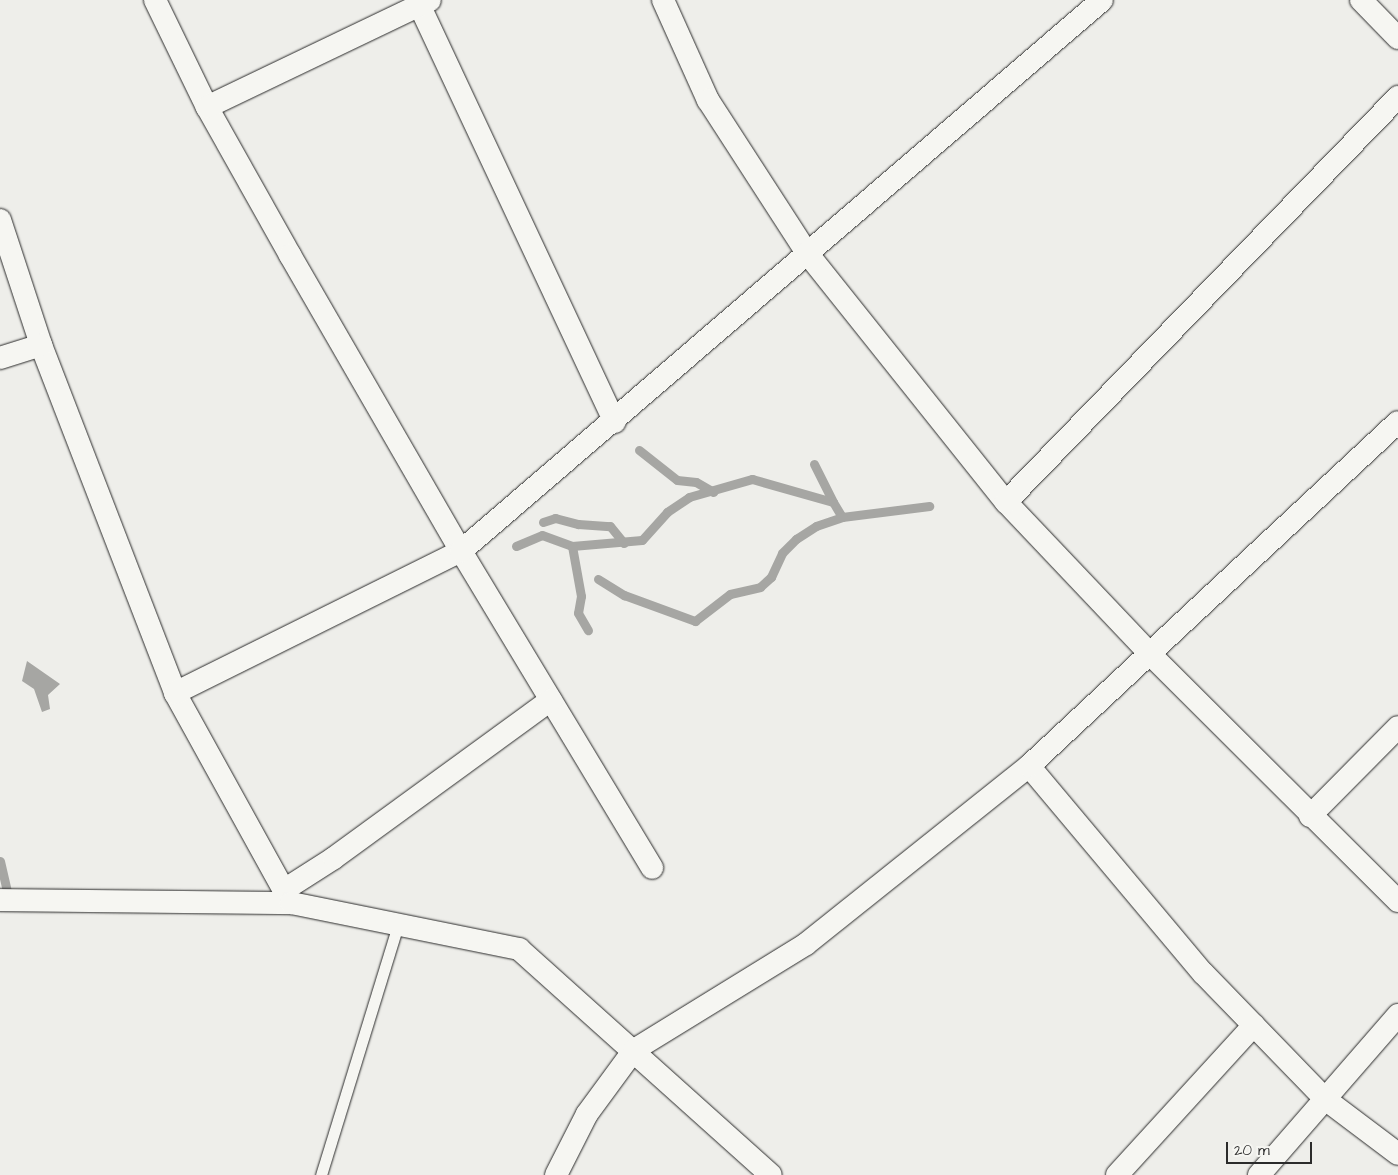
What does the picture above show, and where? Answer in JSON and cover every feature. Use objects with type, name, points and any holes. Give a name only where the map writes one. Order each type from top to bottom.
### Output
[{"type":"street","points":[[155,0],[207,107],[461,551],[652,868]]},
{"type":"street","points":[[663,0],[708,100],[807,253],[1006,502],[1150,654],[1310,816],[1398,901]]},
{"type":"street","points":[[175,693],[461,551],[615,422],[807,253],[1102,0]]},
{"type":"street","points":[[1361,0],[1398,38]]},
{"type":"street","points":[[207,107],[422,2],[615,422]]},
{"type":"street","points":[[1006,502],[1398,97]]},
{"type":"street","points":[[0,220],[40,345],[175,693],[287,896]]},
{"type":"street","points":[[0,358],[40,345]]},
{"type":"street","points":[[556,1175],[587,1114],[634,1050],[806,944],[1029,766],[1398,422]]},
{"type":"street","points":[[287,896],[342,852],[551,700]]},
{"type":"street","points":[[1310,816],[1398,727]]},
{"type":"street","points":[[1029,766],[1203,973],[1325,1099],[1398,1154]]},
{"type":"street","points":[[0,900],[287,896],[398,924],[519,949],[634,1050],[771,1175]]},
{"type":"street","points":[[1259,1175],[1398,1015]]},
{"type":"street","points":[[1117,1175],[1254,1025]]},
{"type":"lane","points":[[321,1175],[398,924]]},
{"type":"shaded area","points":[[27,661],[60,684],[48,695],[50,709],[42,712],[34,689],[22,681]]},
{"type":"waterway","points":[[639,450],[677,480],[696,482],[713,492]]},
{"type":"waterway","points":[[814,464],[833,502]]},
{"type":"waterway","points":[[516,546],[542,535],[572,546],[642,540],[667,512],[689,497],[752,479],[833,502],[842,517],[929,506]]},
{"type":"waterway","points":[[598,579],[624,595],[695,621],[730,594],[760,587],[771,577],[782,553],[796,539],[816,526],[842,517]]},
{"type":"waterway","points":[[543,522],[555,518],[578,524],[610,526],[624,543]]},
{"type":"waterway","points":[[572,546],[581,596],[578,613],[588,630]]},
{"type":"waterway","points":[[0,861],[9,900]]}]
